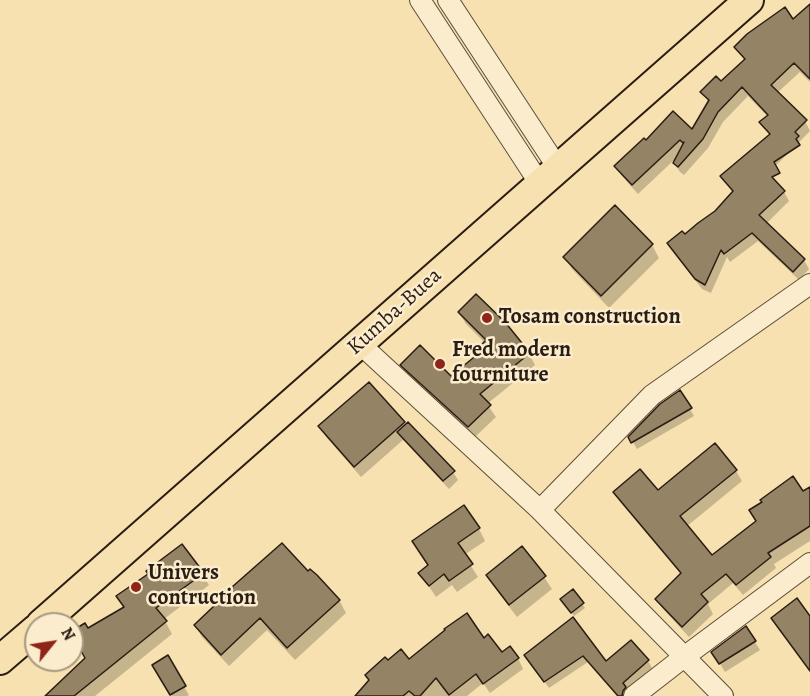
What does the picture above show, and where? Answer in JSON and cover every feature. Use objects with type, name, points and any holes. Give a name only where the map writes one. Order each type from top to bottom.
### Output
[{"type":"highway","name":"Kumba-Buea","points":[[55,612],[749,0]]},
{"type":"highway","points":[[0,660],[24,639]]},
{"type":"street","points":[[420,0],[549,176]]},
{"type":"street","points":[[448,0],[549,176]]},
{"type":"street","points":[[540,510],[652,395],[810,284]]},
{"type":"street","points":[[360,344],[540,510],[723,696]]},
{"type":"street","points":[[634,696],[810,563]]},
{"type":"building","points":[[810,4],[810,79],[794,63],[771,85],[807,120],[795,132],[799,136],[796,139],[800,145],[774,162],[780,173],[772,177],[785,191],[759,215],[805,259],[793,272],[752,233],[724,254],[721,250],[705,285],[695,279],[667,243],[682,231],[685,234],[715,211],[733,191],[720,176],[770,134],[759,122],[768,115],[742,87],[718,112],[703,139],[678,167],[673,163],[684,142],[680,140],[632,185],[614,166],[644,138],[646,140],[673,111],[692,129],[709,100],[700,92],[716,76],[721,81],[745,59],[734,47],[747,34],[785,7],[793,19]]},
{"type":"building","points":[[615,205],[653,244],[601,296],[563,257]]},
{"type":"building","points":[[476,294],[505,322],[530,353],[480,394],[491,405],[468,427],[400,365],[420,345],[451,376],[484,349],[481,345],[486,340],[458,312]]},
{"type":"building","points":[[369,382],[405,422],[354,467],[318,426]]},
{"type":"building","points":[[680,390],[692,408],[631,443],[628,437],[660,404]]},
{"type":"building","points":[[408,422],[455,471],[443,481],[397,432]]},
{"type":"building","points":[[715,443],[737,470],[680,516],[712,555],[756,521],[749,510],[793,476],[803,491],[810,487],[810,526],[768,553],[771,557],[736,585],[726,574],[701,594],[708,602],[682,627],[655,599],[681,573],[613,492],[640,469],[658,490]]},
{"type":"building","points":[[464,505],[480,528],[458,543],[473,564],[449,581],[444,574],[429,586],[418,573],[428,565],[412,541]]},
{"type":"building","points":[[282,543],[340,600],[287,648],[260,618],[221,655],[194,625],[232,587]]},
{"type":"building","points":[[182,544],[204,573],[156,608],[167,621],[74,696],[45,696],[70,672],[84,672],[84,624],[88,628],[124,607],[116,596],[148,574],[146,571]]},
{"type":"building","points":[[522,546],[546,576],[509,605],[486,575]]},
{"type":"building","points":[[573,589],[584,603],[571,613],[560,599]]},
{"type":"building","points":[[797,598],[810,616],[810,671],[771,618]]},
{"type":"building","points":[[467,613],[484,638],[488,634],[502,652],[510,646],[519,658],[483,684],[476,674],[449,695],[436,678],[420,696],[415,696],[409,691],[403,696],[355,696],[369,680],[365,675],[385,657],[388,660],[401,649],[409,659]]},
{"type":"building","points":[[573,617],[606,661],[631,640],[649,660],[623,683],[626,687],[622,696],[618,696],[583,656],[544,682],[524,655]]},
{"type":"building","points":[[746,626],[756,641],[719,664],[711,652]]},
{"type":"building","points":[[168,655],[186,686],[170,695],[152,665]]},
{"type":"place","name":"Tosam construction","points":[[487,318]]},
{"type":"place","name":"Fred modern fourniture","points":[[440,364]]},
{"type":"place","name":"Univers contruction","points":[[136,587]]}]
